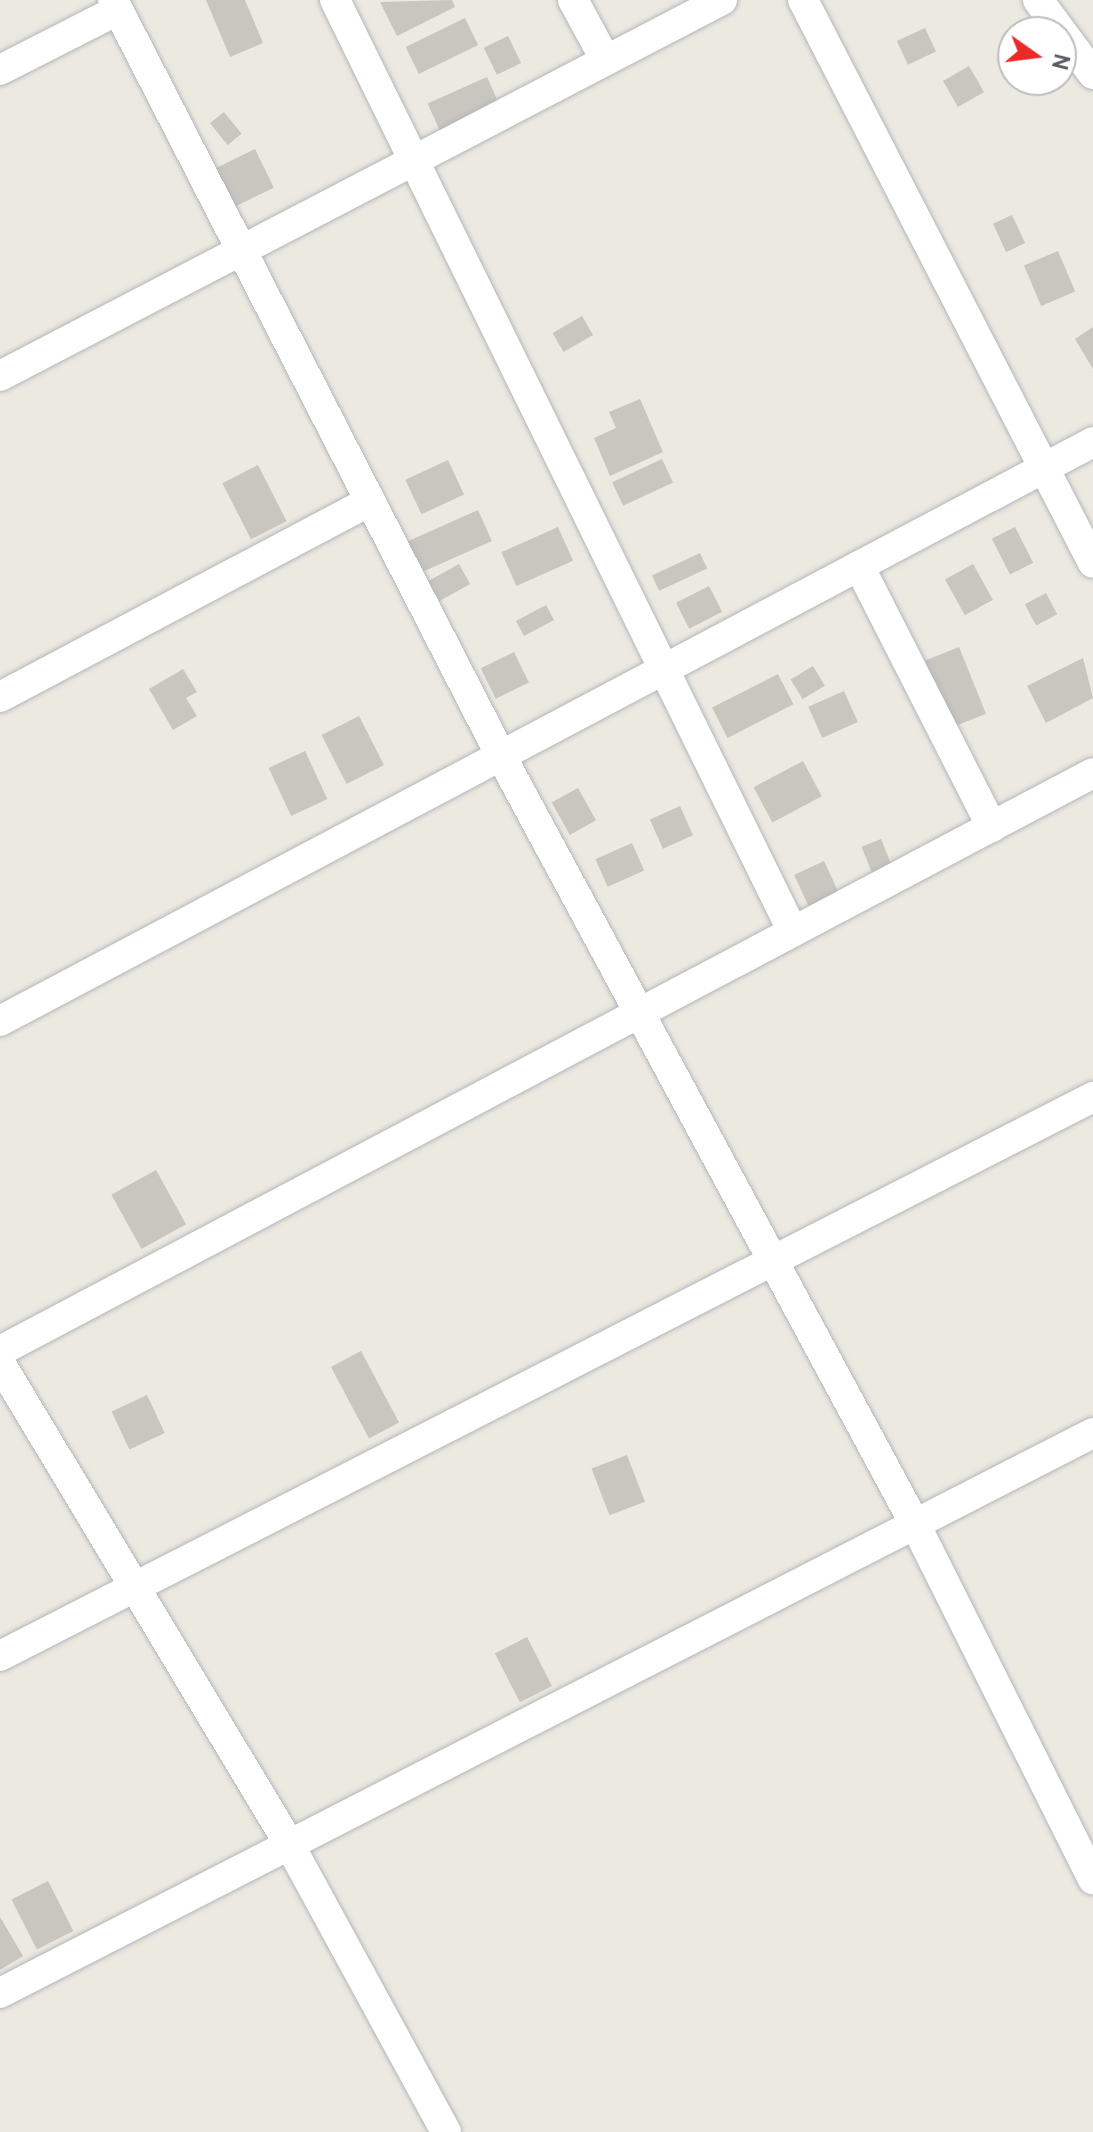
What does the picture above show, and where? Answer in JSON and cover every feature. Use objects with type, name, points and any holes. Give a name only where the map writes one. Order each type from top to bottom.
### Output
[{"type":"street","points":[[335,0],[793,932]]},
{"type":"street","points":[[573,0],[605,59]]},
{"type":"street","points":[[0,376],[241,250],[416,164],[605,59],[722,0]]},
{"type":"street","points":[[803,0],[1041,470],[1093,563]]},
{"type":"street","points":[[1038,0],[1093,74]]},
{"type":"street","points":[[0,70],[116,5],[501,756],[643,1010],[917,1528],[1093,1879]]},
{"type":"street","points":[[0,1021],[1093,442]]},
{"type":"street","points":[[0,697],[370,501]]},
{"type":"street","points":[[859,566],[992,827]]},
{"type":"street","points":[[0,1351],[1093,773]]},
{"type":"street","points":[[0,1656],[777,1264],[1093,1097]]},
{"type":"street","points":[[0,1363],[288,1842],[446,2132]]},
{"type":"street","points":[[0,1993],[288,1842],[917,1528],[1093,1433]]},
{"type":"building","points":[[206,0],[245,0],[263,43],[230,57]]},
{"type":"building","points":[[452,0],[455,7],[397,36],[380,2]]},
{"type":"building","points":[[465,18],[478,45],[419,74],[406,47]]},
{"type":"building","points":[[925,28],[936,52],[908,65],[897,41]]},
{"type":"building","points":[[508,36],[521,63],[497,75],[484,48]]},
{"type":"building","points":[[969,66],[984,92],[958,107],[943,81]]},
{"type":"building","points":[[487,77],[503,113],[443,139],[428,103]]},
{"type":"building","points":[[224,112],[242,134],[228,145],[210,123]]},
{"type":"building","points":[[255,149],[274,188],[227,210],[208,172]]},
{"type":"building","points":[[1012,215],[1025,243],[1006,252],[993,224]]},
{"type":"building","points":[[1058,251],[1075,292],[1041,306],[1024,265]]},
{"type":"building","points":[[582,316],[593,335],[564,352],[553,333]]},
{"type":"building","points":[[1093,327],[1093,369],[1075,339]]},
{"type":"building","points":[[640,399],[663,452],[610,476],[594,438],[616,428],[609,412]]},
{"type":"building","points":[[662,459],[673,483],[623,506],[612,482]]},
{"type":"building","points":[[448,460],[464,494],[421,514],[405,480]]},
{"type":"building","points":[[258,465],[287,521],[251,539],[222,483]]},
{"type":"building","points":[[478,510],[492,541],[418,574],[404,543]]},
{"type":"building","points":[[558,527],[573,561],[516,586],[501,552]]},
{"type":"building","points":[[1015,527],[1033,563],[1010,574],[992,539]]},
{"type":"building","points":[[700,553],[707,568],[659,591],[652,575]]},
{"type":"building","points":[[459,564],[470,584],[440,601],[428,581]]},
{"type":"building","points":[[973,564],[993,600],[965,615],[945,580]]},
{"type":"building","points":[[709,586],[722,612],[689,629],[676,603]]},
{"type":"building","points":[[1046,593],[1057,614],[1036,625],[1025,604]]},
{"type":"building","points":[[546,605],[554,620],[524,636],[516,621]]},
{"type":"building","points":[[959,647],[986,714],[944,731],[917,664]]},
{"type":"building","points":[[514,652],[529,683],[496,699],[481,668]]},
{"type":"building","points":[[1083,658],[1093,698],[1046,723],[1027,686]]},
{"type":"building","points":[[813,666],[825,686],[803,699],[791,679]]},
{"type":"building","points":[[183,669],[197,692],[186,698],[197,716],[173,730],[149,689]]},
{"type":"building","points":[[778,674],[793,704],[728,738],[712,708]]},
{"type":"building","points":[[844,691],[858,722],[822,738],[808,707]]},
{"type":"building","points":[[359,716],[384,765],[347,784],[322,735]]},
{"type":"building","points":[[305,751],[327,799],[291,816],[269,768]]},
{"type":"building","points":[[803,761],[822,796],[772,823],[754,787]]},
{"type":"building","points":[[578,788],[596,820],[570,835],[552,803]]},
{"type":"building","points":[[680,806],[693,835],[663,849],[650,819]]},
{"type":"building","points":[[881,839],[892,866],[872,874],[862,847]]},
{"type":"building","points":[[632,843],[644,870],[608,887],[595,859]]},
{"type":"building","points":[[824,861],[840,895],[810,909],[794,875]]},
{"type":"building","points":[[156,1170],[186,1224],[141,1249],[111,1195]]},
{"type":"building","points":[[361,1351],[399,1423],[369,1438],[331,1367]]},
{"type":"building","points":[[147,1395],[165,1433],[129,1450],[112,1411]]},
{"type":"building","points":[[627,1455],[645,1502],[609,1515],[592,1469]]},
{"type":"building","points":[[527,1637],[552,1686],[520,1702],[495,1653]]},
{"type":"building","points":[[48,1881],[73,1931],[37,1950],[11,1900]]},
{"type":"building","points":[[0,1917],[23,1956],[0,1970]]}]
